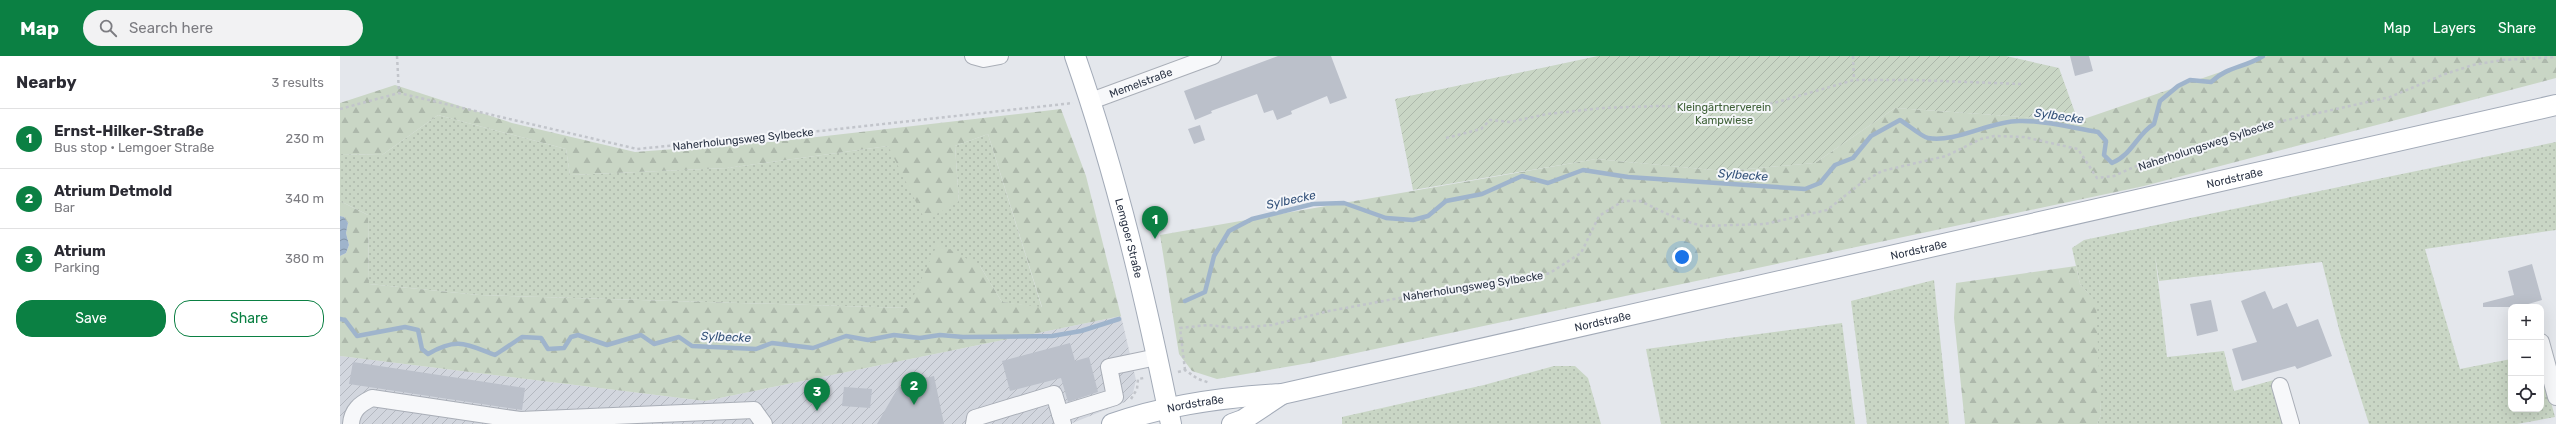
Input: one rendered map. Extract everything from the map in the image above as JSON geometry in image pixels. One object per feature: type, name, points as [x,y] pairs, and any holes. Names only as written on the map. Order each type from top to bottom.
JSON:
[{"type":"main road","name":"Lemgoer Straße","points":[[1075,56],[1091,101],[1113,176],[1157,357],[1169,417]]},
{"type":"main road","name":"Nordstraße","points":[[1112,424],[1169,417],[1236,396],[1282,394],[2556,105]]},
{"type":"main road","name":"Nordstraße","points":[[1232,424],[1243,420],[1282,394]]},
{"type":"street","points":[[973,56],[984,60],[1000,56]]},
{"type":"street","name":"Memelstraße","points":[[1091,101],[1213,56]]},
{"type":"street","points":[[2544,353],[2556,398]]},
{"type":"street","points":[[974,424],[975,418],[1054,394],[1061,419],[1115,397],[1109,367],[1157,357]]},
{"type":"street","points":[[2280,386],[2291,424]]},
{"type":"street","points":[[351,424],[351,417],[358,405],[372,398],[476,419],[565,421],[754,410],[764,424]]},
{"type":"path","points":[[397,56],[399,93]]},
{"type":"path","points":[[1853,56],[1854,80]]},
{"type":"path","name":"Naherholungsweg Sylbecke","points":[[1210,383],[1198,379],[1185,370],[1180,328],[1208,325],[1235,328],[1272,326],[1329,311],[1398,298],[1526,279],[1550,273],[1581,252],[1599,216],[1623,201],[1640,201],[1676,218],[1702,226],[1765,224],[1827,210],[1860,184],[1882,171],[1946,156],[1981,139],[1994,136],[2024,136],[2056,142],[2078,149],[2097,178],[2114,176],[2152,159],[2215,144],[2278,122],[2390,97],[2445,74],[2473,65],[2502,60],[2556,57]]},
{"type":"path","points":[[1446,138],[1481,130],[1490,120],[1510,122],[1547,114],[1603,108],[1659,106],[1732,109],[1774,103],[1854,80],[1914,80],[2021,84]]},
{"type":"path","name":"Naherholungsweg Sylbecke","points":[[340,109],[399,93],[636,149],[820,132],[1091,101]]},
{"type":"path","points":[[1129,401],[1137,389],[1138,379]]},
{"type":"shaded area","points":[[1121,316],[1136,380],[1133,393],[1125,402],[1070,424],[340,424],[340,356],[705,401]]},
{"type":"green space","name":"Kleingärtnerverein Kampwiese","points":[[1598,56],[2006,56],[2059,68],[2078,121],[1895,108],[1815,163],[1724,171],[1596,159],[1413,190],[1395,99]]},
{"type":"green space","points":[[2267,56],[2556,56],[2556,78],[2144,186],[1309,363],[1217,379],[1192,371],[1179,354],[1160,235],[1596,159],[1724,171],[1815,163],[1895,108],[2078,121]]},
{"type":"green space","points":[[395,85],[512,123],[635,152],[782,141],[1061,109],[1086,176],[1121,316],[705,401],[340,356],[340,256],[346,253],[349,245],[346,233],[348,223],[344,217],[340,216],[340,201],[368,215],[369,284],[479,295],[908,308],[938,243],[980,266],[1002,302],[1042,307],[988,134],[955,146],[959,202],[925,220],[888,146],[727,168],[570,175],[566,149],[438,115],[382,155],[340,154],[340,103]]},
{"type":"green space","points":[[438,115],[566,149],[570,175],[727,168],[888,146],[959,202],[955,146],[988,134],[1042,308],[1002,302],[980,266],[908,308],[479,295],[369,284],[368,215],[340,201],[340,154],[382,155]]},
{"type":"green space","points":[[2556,142],[2556,230],[2425,249],[2460,369],[2508,360],[2508,412],[2544,412],[2544,376],[2555,417],[2517,424],[2369,424],[2340,333],[2322,262],[2159,281],[2155,255],[2167,357],[2224,351],[2234,391],[2274,380],[2288,424],[2097,424],[2101,415],[2093,299],[2080,284],[2072,248],[2084,240]]},
{"type":"green space","points":[[2076,266],[2080,284],[2096,302],[2101,415],[2097,424],[1965,424],[1954,318],[1956,283]]},
{"type":"green space","points":[[1934,280],[1949,424],[1867,424],[1851,301]]},
{"type":"green space","points":[[1842,323],[1855,424],[1661,424],[1646,349]]},
{"type":"green space","points":[[1554,366],[1575,366],[1588,378],[1601,424],[1342,424],[1342,417],[1484,385]]},
{"type":"water","points":[[340,216],[344,217],[348,223],[346,233],[349,245],[346,253],[340,256]]},
{"type":"building","points":[[1278,56],[1331,56],[1347,98],[1330,104],[1327,96],[1291,111],[1292,114],[1277,120],[1273,110],[1264,113],[1257,94],[1211,111],[1212,113],[1195,120],[1184,91]]},
{"type":"building","points":[[2070,56],[2089,56],[2093,71],[2075,76]]},
{"type":"building","points":[[1200,125],[1205,140],[1194,144],[1188,129]]},
{"type":"building","points":[[2532,264],[2542,300],[2528,304],[2508,304],[2508,307],[2483,307],[2483,303],[2514,295],[2508,271]]},
{"type":"building","points":[[2265,291],[2273,309],[2287,303],[2297,327],[2318,319],[2332,356],[2297,369],[2295,366],[2242,381],[2232,349],[2257,342],[2241,301]]},
{"type":"building","points":[[2211,300],[2218,331],[2197,336],[2190,304]]},
{"type":"building","points":[[1070,343],[1075,361],[1089,357],[1098,392],[1068,402],[1061,378],[1010,391],[1002,361]]},
{"type":"building","points":[[353,362],[525,388],[522,410],[349,384]]},
{"type":"building","points":[[934,376],[944,424],[877,424],[899,386],[903,388],[906,382]]},
{"type":"building","points":[[844,387],[872,389],[870,408],[842,406]]},
{"type":"waterway","name":"Sylbecke","points":[[1185,301],[1205,292],[1214,256],[1229,231],[1252,219],[1313,204],[1344,203],[1386,218],[1413,220],[1428,216],[1446,201],[1482,194],[1522,176],[1548,183],[1583,170],[1628,177],[1805,189],[1820,183],[1835,165],[1853,158],[1871,136],[1900,120],[1925,137],[1939,139],[1961,135],[1996,124],[2019,121],[2048,123],[2098,132],[2106,141],[2104,155],[2112,163],[2125,155],[2143,133],[2154,124],[2160,101],[2178,86],[2190,80],[2211,82],[2224,73],[2263,56]]},
{"type":"waterway","name":"Sylbecke","points":[[340,319],[345,320],[357,336],[405,327],[418,330],[422,349],[428,354],[447,345],[462,344],[469,345],[495,355],[522,337],[541,338],[548,349],[564,348],[571,337],[578,335],[607,345],[641,335],[654,344],[679,337],[692,346],[756,349],[772,343],[813,348],[846,336],[868,340],[894,335],[920,338],[940,335],[963,337],[1052,336],[1081,331],[1119,319]]},
{"type":"place","name":"Ernst-Hilker-Straße","points":[[1155,239]]},
{"type":"place","name":"Atrium Detmold","points":[[914,405]]},
{"type":"place","name":"Atrium","points":[[817,411]]}]
